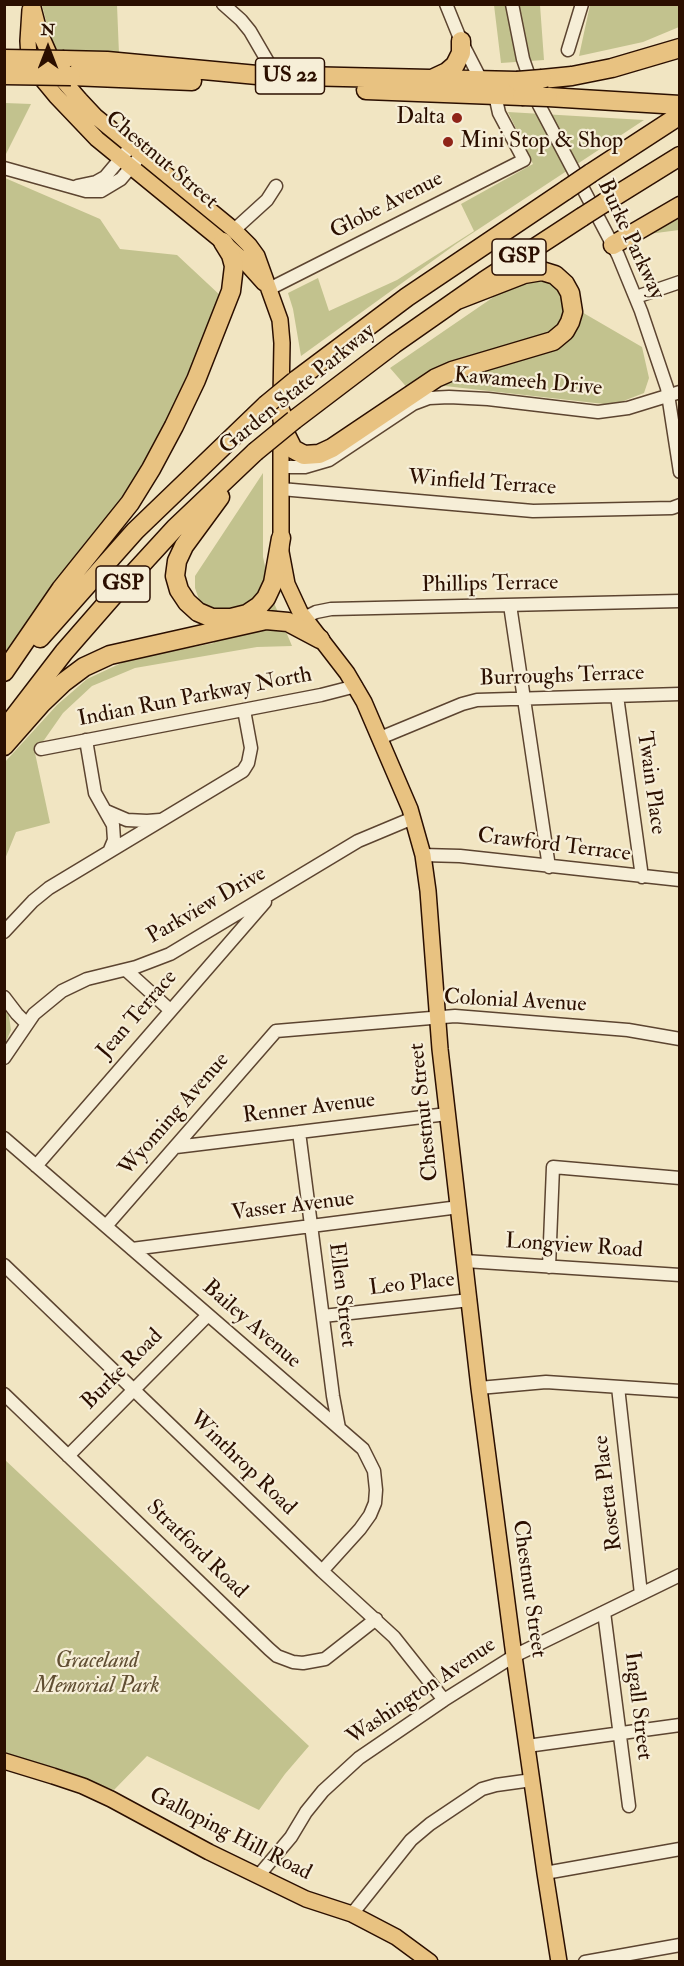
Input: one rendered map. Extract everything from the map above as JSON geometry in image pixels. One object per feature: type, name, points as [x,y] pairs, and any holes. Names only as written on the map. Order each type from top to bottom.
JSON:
[{"type":"highway","points":[[430,79],[447,72],[455,65],[461,53],[461,41]]},
{"type":"highway","name":"US 22","points":[[4,59],[142,78],[279,87],[495,95],[542,79],[612,68],[680,48]]},
{"type":"highway","name":"US 22","points":[[4,75],[107,61],[271,76],[481,80],[548,97],[679,112]]},
{"type":"highway","name":"Garden State Parkway","points":[[4,730],[64,652],[113,595],[175,528],[255,452],[280,412],[295,381],[407,297],[679,112]]},
{"type":"highway","name":"Garden State Parkway","points":[[4,681],[116,551],[172,494],[280,412],[368,362],[582,216],[680,156]]},
{"type":"highway","points":[[610,200],[680,170]]},
{"type":"highway","points":[[613,245],[680,206]]},
{"type":"highway","points":[[4,672],[65,584],[130,503],[174,426],[209,348],[231,291],[234,266],[229,236]]},
{"type":"highway","points":[[280,412],[285,433],[293,449],[304,455],[319,454],[436,378],[553,340],[568,326],[573,312],[570,293],[565,284],[555,275],[542,272],[524,274],[457,300]]},
{"type":"highway","points":[[255,452],[180,551],[176,566],[179,590],[194,609],[212,618],[236,618],[275,612],[304,618]]},
{"type":"highway","points":[[236,618],[256,609],[269,593],[275,575],[280,538]]},
{"type":"highway","points":[[4,746],[64,682],[84,667],[110,655],[266,620],[288,622],[320,639]]},
{"type":"main road","points":[[31,4],[28,41],[31,63]]},
{"type":"main road","name":"Chestnut Street","points":[[31,4],[39,31],[54,65],[74,94],[229,236],[246,263],[269,289],[278,312],[281,335],[280,538],[288,584],[293,599],[304,618],[356,686],[413,818],[423,855],[429,899],[447,1114],[480,1388],[514,1656],[559,1962]]},
{"type":"main road","name":"Chestnut Street","points":[[31,63],[56,96],[81,123],[126,163],[229,236]]},
{"type":"main road","name":"Galloping Hill Road","points":[[4,1761],[83,1786],[209,1852],[306,1899],[352,1914],[396,1937],[430,1962]]},
{"type":"street","points":[[223,4],[250,31],[268,62],[271,76]]},
{"type":"street","points":[[446,4],[461,41],[481,80]]},
{"type":"street","name":"Burke Parkway","points":[[512,4],[523,59],[539,105],[613,245],[636,297],[663,375],[674,394],[680,472]]},
{"type":"street","points":[[568,50],[582,4]]},
{"type":"street","points":[[4,52],[49,72],[74,94]]},
{"type":"street","name":"Globe Avenue","points":[[269,289],[524,160],[498,110],[495,95]]},
{"type":"street","points":[[4,168],[86,191],[101,191],[121,179],[126,163],[137,150]]},
{"type":"street","points":[[229,236],[267,200],[276,186]]},
{"type":"street","points":[[636,297],[680,282]]},
{"type":"street","name":"Kawameeh Drive","points":[[281,467],[310,466],[329,460],[409,407],[429,398],[488,399],[582,412],[598,412],[622,410],[674,394]]},
{"type":"street","name":"Winfield Terrace","points":[[281,489],[533,511],[672,508],[680,505]]},
{"type":"street","name":"Phillips Terrace","points":[[304,618],[325,610],[680,601]]},
{"type":"street","points":[[510,605],[549,867]]},
{"type":"street","name":"Indian Run Parkway North","points":[[41,749],[321,696],[356,686]]},
{"type":"street","name":"Burroughs Terrace","points":[[380,738],[471,701],[680,694]]},
{"type":"street","name":"Twain Place","points":[[617,696],[642,877]]},
{"type":"street","points":[[4,932],[33,901],[49,888],[246,768],[251,748],[244,710]]},
{"type":"street","points":[[87,740],[95,793],[113,825],[114,835],[108,852]]},
{"type":"street","points":[[106,811],[121,818],[140,821],[153,821],[168,817]]},
{"type":"street","name":"Parkview Drive","points":[[4,1058],[26,1023],[44,1004],[68,988],[87,979],[126,970],[178,950],[363,838],[413,818]]},
{"type":"street","name":"Crawford Terrace","points":[[423,855],[450,855],[680,880]]},
{"type":"street","name":"Jean Terrace","points":[[36,1166],[273,893]]},
{"type":"street","points":[[126,970],[170,1010]]},
{"type":"street","points":[[4,997],[26,1023]]},
{"type":"street","name":"Colonial Avenue","points":[[276,1031],[455,1016],[616,1029],[680,1039]]},
{"type":"street","name":"Wyoming Avenue","points":[[106,1226],[276,1031]]},
{"type":"street","name":"Renner Avenue","points":[[176,1147],[447,1114]]},
{"type":"street","name":"Ellen Street","points":[[299,1132],[339,1428]]},
{"type":"street","name":"Bailey Avenue","points":[[4,1137],[358,1444],[369,1460],[376,1478],[376,1497],[367,1520],[322,1571]]},
{"type":"street","points":[[549,1267],[553,1167],[680,1178]]},
{"type":"street","name":"Vasser Avenue","points":[[132,1249],[459,1207]]},
{"type":"street","name":"Longview Road","points":[[465,1261],[680,1275]]},
{"type":"street","name":"Winthrop Road","points":[[4,1265],[322,1571],[376,1619],[394,1637],[444,1700]]},
{"type":"street","name":"Leo Place","points":[[323,1316],[470,1300]]},
{"type":"street","name":"Burke Road","points":[[68,1455],[208,1315]]},
{"type":"street","points":[[480,1388],[546,1382],[680,1391]]},
{"type":"street","name":"Rosetta Place","points":[[618,1387],[641,1594]]},
{"type":"street","name":"Stratford Road","points":[[4,1394],[268,1650],[277,1656],[292,1662],[303,1663],[325,1659],[376,1619]]},
{"type":"street","name":"Washington Avenue","points":[[259,1875],[291,1837],[306,1812],[323,1791],[359,1758],[514,1656],[680,1575]]},
{"type":"street","name":"Ingall Street","points":[[604,1612],[629,1806]]},
{"type":"street","points":[[527,1746],[680,1725]]},
{"type":"street","points":[[352,1914],[411,1840],[430,1824],[482,1790],[496,1785],[532,1780]]},
{"type":"street","points":[[545,1873],[680,1849]]},
{"type":"street","points":[[585,1962],[680,1945]]},
{"type":"green space","points":[[42,5],[117,5],[119,54],[54,53]]},
{"type":"green space","points":[[494,5],[540,5],[544,60],[501,63]]},
{"type":"green space","points":[[590,5],[679,5],[679,27],[643,42],[579,56]]},
{"type":"green space","points":[[4,103],[31,104],[5,156]]},
{"type":"green space","points":[[508,112],[644,120],[456,244],[301,356],[288,293],[318,278],[329,311],[397,280],[474,231],[461,204],[533,164]]},
{"type":"green space","points":[[5,178],[100,219],[120,249],[177,255],[222,297],[143,473],[5,653]]},
{"type":"green space","points":[[679,217],[679,230],[641,235]]},
{"type":"green space","points":[[530,279],[547,281],[580,311],[642,347],[649,378],[644,393],[613,405],[445,386],[410,391],[390,368],[514,283]]},
{"type":"green space","points":[[263,473],[263,557],[272,598],[292,646],[257,647],[135,668],[92,686],[63,713],[35,753],[50,823],[16,832],[5,859],[4,763],[57,705],[87,679],[130,659],[214,643],[195,588],[195,576]]},
{"type":"green space","points":[[5,1011],[9,1016],[11,1030],[5,1044]]},
{"type":"green space","name":"Graceland Memorial Park","points":[[4,1459],[309,1746],[259,1810],[147,1756],[114,1790],[57,1768],[5,1754]]},
{"type":"place","name":"Dalta","points":[[457,118]]},
{"type":"place","name":"Mini Stop & Shop","points":[[448,142]]}]
